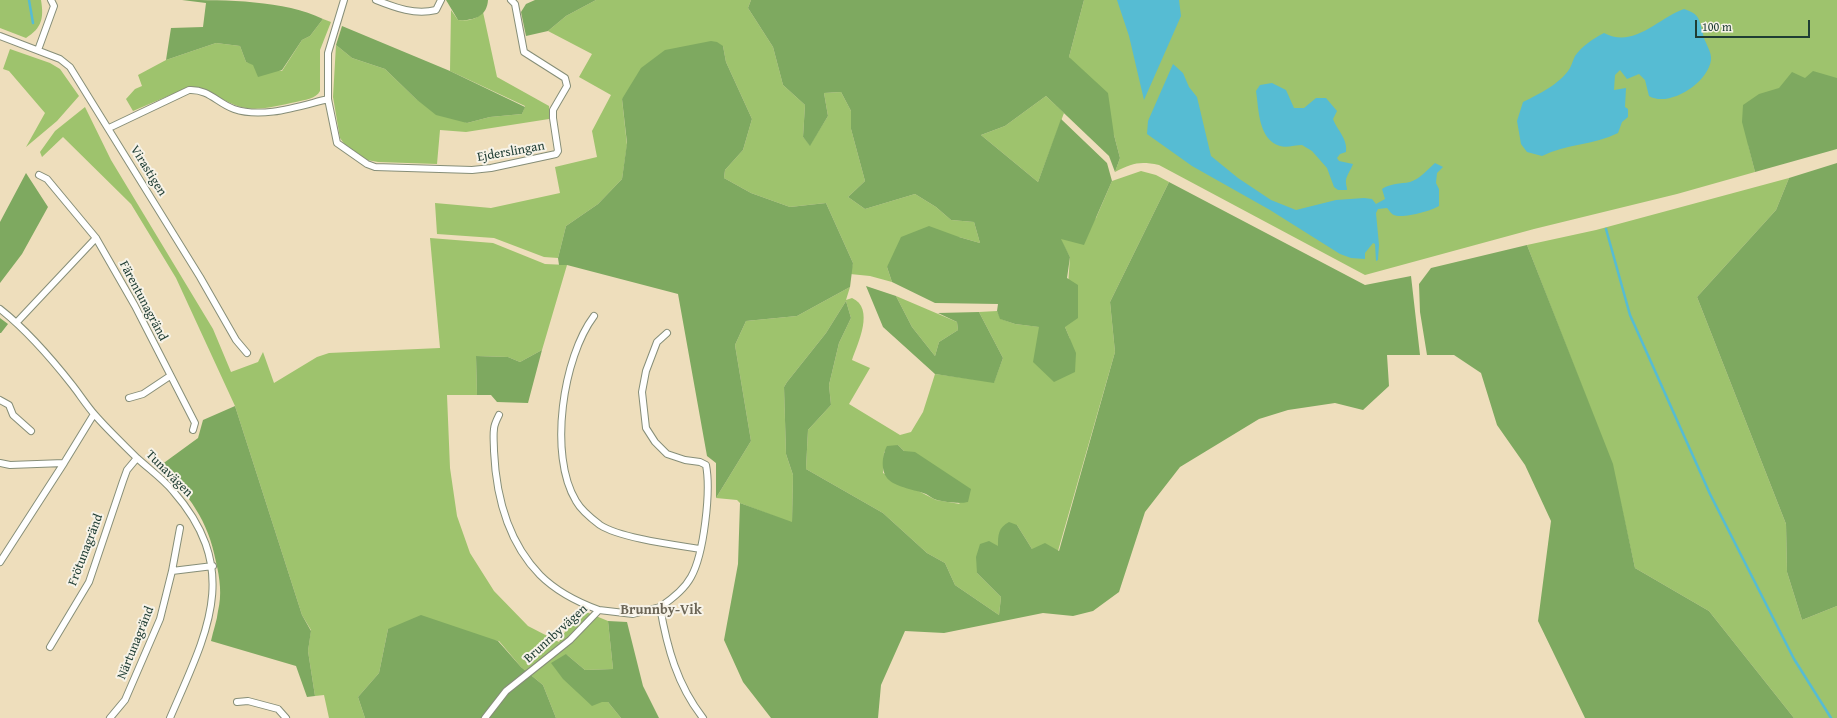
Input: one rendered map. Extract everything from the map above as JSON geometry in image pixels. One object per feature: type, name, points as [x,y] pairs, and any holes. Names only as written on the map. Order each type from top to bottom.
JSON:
[{"type":"street","points":[[109,128],[190,90],[198,90],[233,108],[248,112],[276,110],[328,99],[328,53],[344,0]]},
{"type":"street","points":[[376,0],[399,10],[427,12],[436,10],[441,0]]},
{"type":"street","name":"Ejderslingan","points":[[328,99],[337,143],[367,164],[375,167],[472,170],[491,168],[556,154],[558,151],[553,110],[567,86],[565,78],[524,52],[515,4],[511,0]]},
{"type":"street","points":[[38,50],[53,3]]},
{"type":"street","name":"Virastigen","points":[[0,36],[60,59],[70,67],[109,128],[231,331],[247,353]]},
{"type":"street","name":"Färentunagränd","points":[[39,175],[47,180],[96,238],[135,306],[195,423],[193,430]]},
{"type":"street","points":[[16,322],[96,238]]},
{"type":"street","name":"Tunavägen","points":[[0,309],[16,322],[54,362],[94,414],[138,458],[173,490],[188,509],[206,540],[212,566],[213,594],[210,612],[201,645],[170,718]]},
{"type":"street","points":[[594,316],[584,329],[565,387],[561,437],[566,476],[576,502],[602,526],[630,536],[700,550]]},
{"type":"street","name":"Brunnbyvägen","points":[[484,718],[506,691],[570,640],[599,610],[633,614],[660,607],[678,595],[691,577],[700,550],[707,506],[708,474],[706,465],[700,462],[685,460],[667,454],[655,442],[646,428],[642,392],[646,371],[657,342],[666,333]]},
{"type":"street","points":[[129,398],[143,394],[170,376]]},
{"type":"street","points":[[0,400],[9,405],[13,415],[31,431]]},
{"type":"street","points":[[0,562],[94,414]]},
{"type":"street","points":[[499,415],[494,429],[495,476],[500,501],[510,528],[521,551],[539,574],[559,592],[576,602],[599,610]]},
{"type":"street","name":"Frötunagränd","points":[[50,647],[89,582],[123,480],[127,470],[138,458]]},
{"type":"street","points":[[0,463],[10,465],[64,463]]},
{"type":"street","name":"Närtunagränd","points":[[110,718],[125,700],[160,620],[172,571],[180,528]]},
{"type":"street","points":[[172,571],[212,566]]},
{"type":"street","points":[[660,607],[674,669],[693,705],[703,718]]},
{"type":"street","points":[[237,702],[248,701],[278,709],[286,718]]},
{"type":"green space","points":[[0,0],[41,0],[42,17],[39,26],[26,38],[0,28]]},
{"type":"green space","points":[[182,0],[254,2],[291,8],[323,19],[310,36],[302,40],[282,70],[258,77],[253,65],[246,62],[240,46],[216,43],[166,60],[171,28],[203,27],[206,3]]},
{"type":"green space","points":[[446,0],[488,0],[485,10],[478,17],[469,20],[458,20]]},
{"type":"green space","points":[[535,0],[596,0],[566,16],[548,31],[526,36],[521,12],[526,4]]},
{"type":"green space","points":[[596,0],[751,0],[748,8],[773,47],[783,85],[805,105],[803,137],[810,145],[828,116],[824,93],[841,92],[851,111],[851,129],[865,181],[848,197],[865,209],[915,194],[936,207],[951,220],[974,222],[980,243],[959,237],[887,267],[892,282],[870,276],[850,274],[853,263],[826,203],[790,207],[751,193],[724,178],[725,170],[743,150],[752,119],[726,62],[723,46],[622,99],[627,145],[622,179],[598,204],[566,226],[558,258],[544,257],[494,238],[437,234],[435,203],[491,208],[560,193],[555,167],[597,157],[592,131],[611,95],[579,77],[592,54],[548,31],[566,16]]},
{"type":"green space","points":[[751,0],[1084,0],[1069,57],[1108,93],[1114,135],[1120,158],[1115,172],[1109,156],[1046,96],[1005,126],[981,135],[1038,182],[1061,119],[1107,163],[1112,181],[1084,245],[1061,239],[1070,257],[1067,278],[1078,285],[1078,318],[1065,327],[1076,353],[1075,372],[1054,382],[1033,362],[1039,327],[1015,324],[1000,319],[997,311],[998,304],[935,303],[892,282],[887,267],[901,237],[929,226],[980,243],[974,222],[951,220],[936,207],[915,194],[865,209],[848,197],[865,181],[851,129],[851,111],[841,92],[824,93],[828,116],[810,146],[803,137],[805,105],[783,85],[773,47],[748,8]]},
{"type":"green space","points":[[1084,0],[1837,0],[1837,139],[1748,144],[1755,172],[1677,194],[1534,229],[1365,275],[1159,165],[1141,163],[1115,172],[1120,158],[1114,135],[1069,57]]},
{"type":"green space","points":[[451,10],[458,20],[469,20],[477,17],[483,12],[497,77],[549,106],[549,119],[466,132],[440,130],[437,164],[378,162],[367,160],[345,145],[340,138],[333,97],[336,45],[352,58],[385,69],[416,99],[467,123],[490,117],[522,114],[525,106],[450,71]]},
{"type":"green space","points":[[323,19],[331,22],[320,50],[320,91],[316,96],[306,100],[257,109],[235,105],[207,91],[189,87],[133,111],[126,99],[135,89],[142,86],[138,75],[166,60],[216,43],[240,46],[246,62],[282,71],[302,40],[310,36]]},
{"type":"green space","points":[[342,26],[450,71],[525,107],[522,114],[490,117],[467,123],[436,115],[416,99],[385,69],[352,58],[336,45]]},
{"type":"green space","points":[[711,41],[717,42],[723,46],[726,62],[752,119],[743,150],[725,170],[724,178],[751,193],[790,207],[826,203],[853,263],[850,287],[797,316],[746,321],[735,345],[751,441],[716,498],[716,463],[707,456],[678,294],[567,265],[559,265],[558,258],[566,226],[598,204],[622,179],[627,143],[622,99],[641,68],[665,50]]},
{"type":"green space","points":[[10,49],[50,63],[60,69],[79,96],[57,121],[26,147],[45,113],[9,71],[3,69]]},
{"type":"green space","points":[[1813,71],[1837,78],[1837,149],[1755,172],[1742,122],[1743,105],[1759,94],[1779,88],[1792,72],[1805,78]]},
{"type":"green space","points":[[1046,96],[1064,113],[1038,182],[981,135],[1005,126]]},
{"type":"green space","points":[[85,107],[111,160],[213,329],[231,372],[258,362],[263,352],[274,383],[317,357],[329,353],[440,348],[430,238],[493,243],[545,264],[567,265],[542,350],[520,362],[508,357],[476,356],[477,395],[447,395],[450,468],[457,516],[470,553],[494,591],[528,626],[559,642],[579,609],[608,621],[613,669],[585,670],[566,654],[602,702],[608,702],[621,718],[556,718],[543,685],[521,667],[499,641],[388,629],[379,673],[358,697],[365,718],[329,718],[324,695],[315,696],[308,651],[311,630],[302,615],[235,406],[176,278],[131,204],[63,137],[42,157],[40,152],[55,131]]},
{"type":"green space","points":[[1837,163],[1837,606],[1802,620],[1787,572],[1786,524],[1697,297],[1776,210],[1789,178]]},
{"type":"green space","points":[[1141,171],[1156,175],[1169,182],[1110,302],[1115,352],[1058,551],[1032,549],[1017,525],[977,573],[1001,597],[999,615],[955,585],[945,563],[927,553],[883,513],[806,469],[808,430],[831,405],[829,385],[839,343],[851,318],[846,301],[826,333],[784,387],[786,454],[793,475],[792,523],[740,503],[737,500],[716,498],[751,441],[735,345],[746,321],[797,316],[850,287],[846,300],[852,298],[859,303],[863,310],[864,318],[861,336],[852,360],[870,368],[849,404],[900,435],[911,432],[923,412],[935,374],[994,382],[1003,358],[979,312],[997,311],[1001,319],[1015,324],[1040,327],[1070,339],[1065,327],[1070,257],[1060,239],[1096,218],[1112,181]],"holes":[[[898,445],[960,504],[936,500],[883,473],[884,452]]]},
{"type":"green space","points":[[26,173],[48,207],[22,254],[0,283],[0,222]]},
{"type":"green space","points":[[1789,178],[1776,210],[1697,297],[1786,524],[1787,572],[1802,620],[1837,606],[1837,718],[1794,718],[1709,611],[1635,568],[1612,464],[1527,245],[1596,230]]},
{"type":"green space","points":[[1169,182],[1365,285],[1411,276],[1420,355],[1387,355],[1389,386],[1363,410],[1335,403],[1288,410],[1259,419],[1180,467],[1145,512],[1119,592],[1093,611],[1073,616],[1043,613],[944,633],[905,631],[881,685],[878,718],[771,718],[743,682],[724,640],[738,564],[740,503],[792,522],[793,475],[786,454],[784,387],[826,333],[846,301],[851,318],[839,343],[829,385],[831,405],[808,430],[806,469],[883,513],[927,553],[945,563],[955,585],[999,615],[1001,597],[977,573],[976,557],[980,544],[989,541],[998,546],[999,532],[1005,524],[1009,522],[1017,525],[1032,549],[1045,543],[1059,551],[1115,352],[1110,302]]},
{"type":"green space","points":[[1527,245],[1613,464],[1635,568],[1709,611],[1794,718],[1585,718],[1538,621],[1551,521],[1525,465],[1497,425],[1481,373],[1454,355],[1427,355],[1420,312],[1419,284],[1431,268]]},
{"type":"green space","points":[[866,286],[896,296],[912,327],[935,356],[939,342],[958,330],[957,322],[938,313],[979,312],[1003,358],[994,383],[935,374],[883,327]]},
{"type":"green space","points":[[896,296],[957,322],[958,330],[939,342],[935,356],[912,327]]},
{"type":"green space","points":[[0,318],[8,324],[1,333],[0,333]]},
{"type":"green space","points":[[542,350],[528,403],[497,402],[491,395],[477,395],[476,356],[508,357],[520,362]]},
{"type":"green space","points":[[235,406],[302,615],[311,631],[308,651],[315,696],[307,697],[296,666],[211,641],[219,605],[220,593],[219,575],[212,547],[208,533],[196,509],[189,498],[161,465],[198,438],[203,420]]},
{"type":"green space","points":[[898,445],[904,451],[915,452],[971,489],[968,502],[961,503],[937,500],[926,494],[896,485],[889,480],[884,473],[883,468],[884,454],[887,446]]},
{"type":"green space","points":[[421,615],[498,641],[521,667],[543,685],[556,718],[365,718],[358,697],[379,673],[388,629]]},
{"type":"green space","points":[[608,621],[627,622],[643,686],[659,718],[621,718],[608,702],[602,702],[592,706],[563,679],[551,663],[566,654],[585,670],[613,669]]},
{"type":"water","points":[[1117,0],[1179,0],[1181,16],[1144,100],[1129,36]]},
{"type":"water","points":[[1684,9],[1693,13],[1698,18],[1711,57],[1708,69],[1695,85],[1677,96],[1667,99],[1657,99],[1649,96],[1645,80],[1639,74],[1627,79],[1620,70],[1615,75],[1614,90],[1626,88],[1625,107],[1628,109],[1628,117],[1622,122],[1618,133],[1599,140],[1551,152],[1542,156],[1527,152],[1521,144],[1517,121],[1523,102],[1536,96],[1561,79],[1570,68],[1575,56],[1584,46],[1604,33],[1615,37],[1636,35],[1674,13]]},
{"type":"water","points":[[1173,64],[1183,73],[1189,87],[1197,97],[1211,156],[1238,178],[1271,200],[1296,210],[1336,200],[1364,198],[1372,199],[1376,204],[1385,199],[1382,189],[1392,185],[1414,181],[1435,163],[1443,167],[1437,173],[1436,183],[1439,189],[1439,206],[1423,212],[1403,216],[1398,216],[1391,213],[1387,208],[1378,209],[1376,213],[1379,245],[1378,260],[1376,261],[1375,244],[1373,243],[1365,253],[1365,259],[1351,258],[1340,254],[1270,210],[1192,166],[1147,134],[1148,121]]},
{"type":"water","points":[[1272,83],[1286,90],[1294,108],[1304,108],[1316,98],[1326,98],[1337,111],[1333,119],[1344,139],[1346,152],[1340,154],[1337,158],[1339,161],[1353,164],[1346,178],[1347,190],[1338,190],[1334,187],[1327,168],[1312,151],[1302,145],[1282,147],[1267,137],[1259,115],[1256,91],[1260,85]]},
{"type":"waterway","points":[[29,0],[33,23]]},
{"type":"waterway","points":[[1606,229],[1630,315],[1710,494],[1794,659],[1831,718]]},
{"type":"district","name":"Brunnby-Vik","points":[[661,610]]}]
